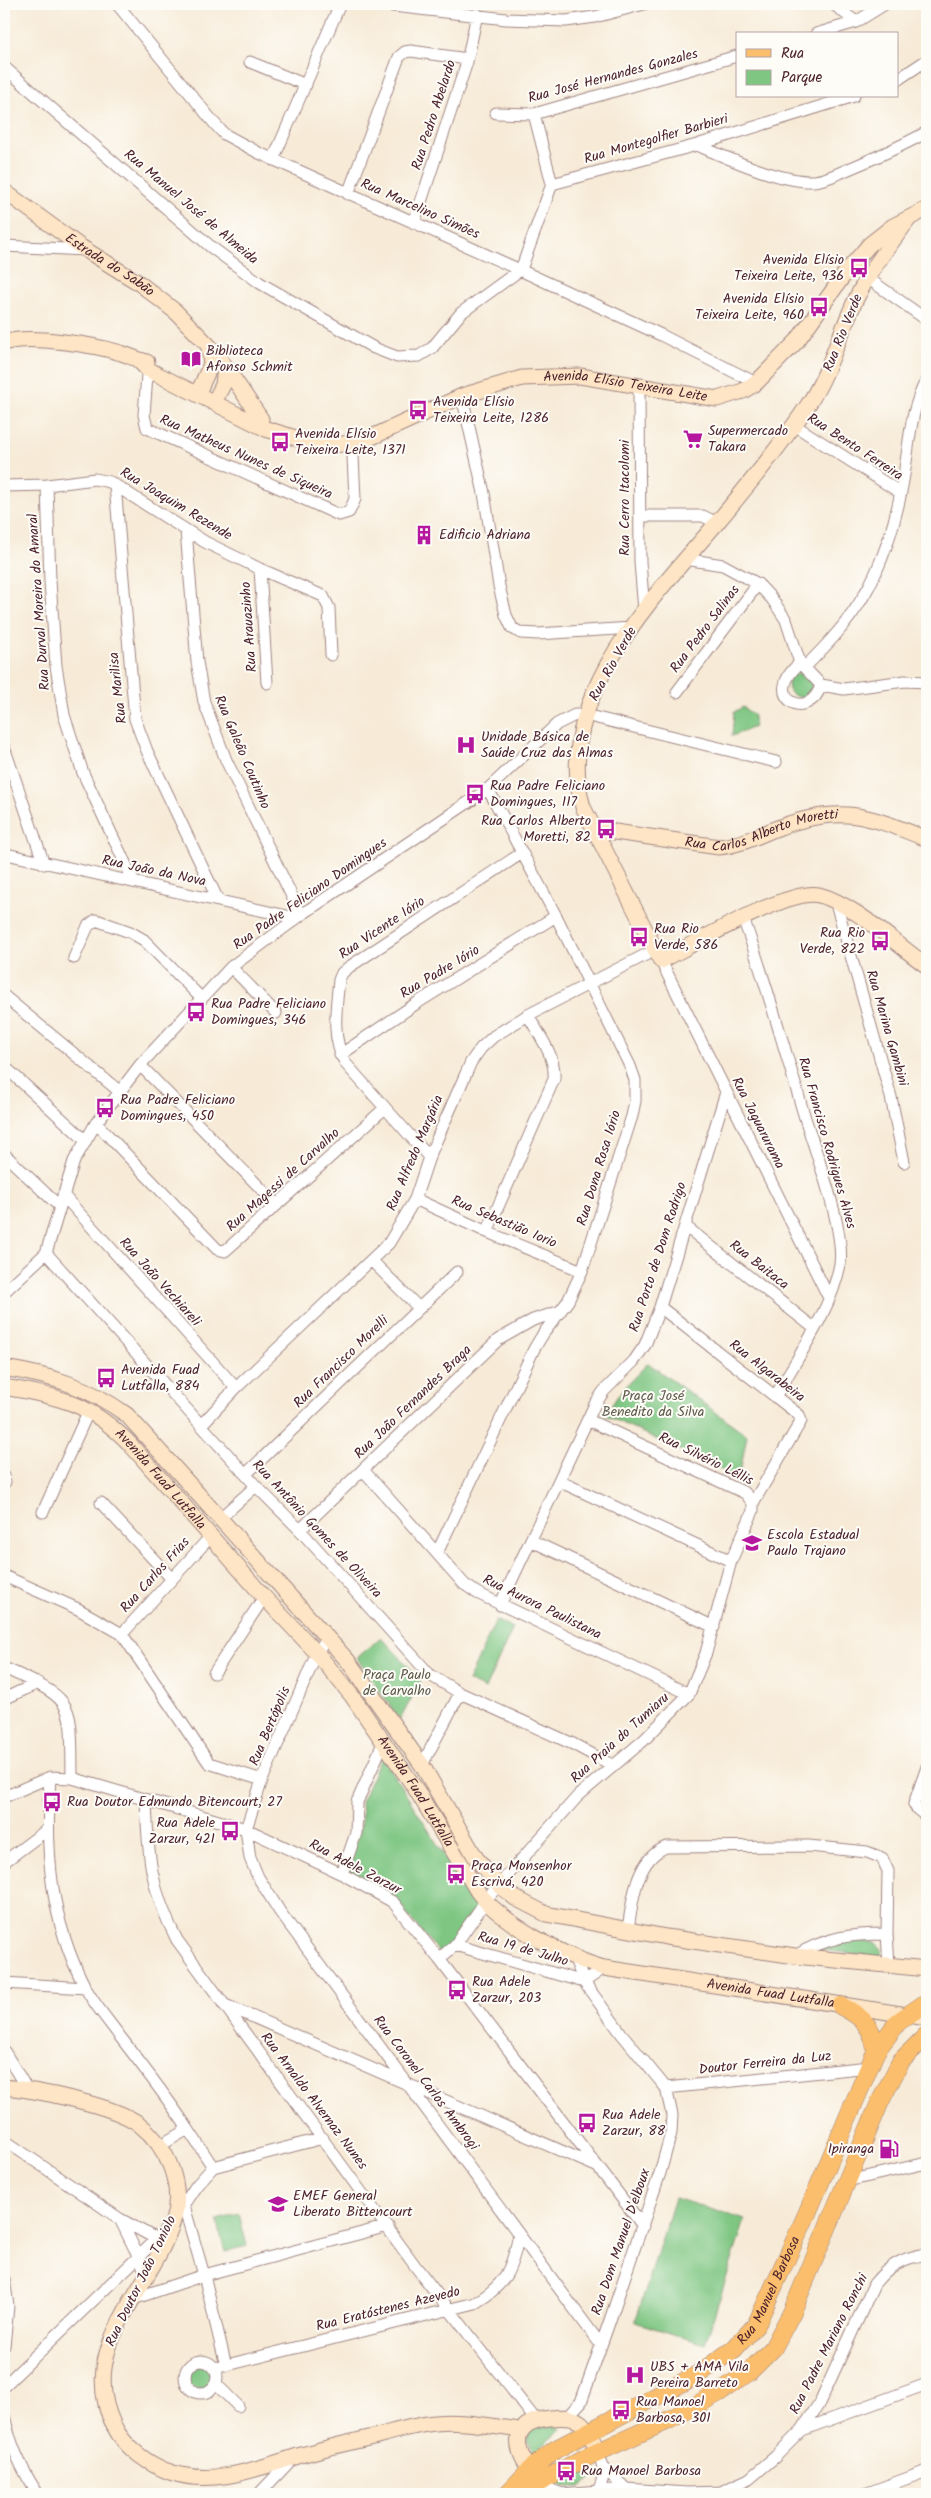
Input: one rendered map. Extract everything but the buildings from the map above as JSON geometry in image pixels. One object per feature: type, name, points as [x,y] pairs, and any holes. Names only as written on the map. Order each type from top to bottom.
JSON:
[{"type":"main road","name":"Estrada do Sabão","points":[[4,191],[85,250],[147,289],[176,312],[225,366],[261,419]]},
{"type":"main road","name":"Avenida Elísio Teixeira Leite","points":[[4,343],[33,339],[120,353],[200,390],[278,434],[323,444],[353,440],[376,434],[462,396],[522,378],[552,375],[580,376],[717,399],[743,391],[756,383],[797,341],[846,272],[869,245],[886,231],[927,209]]},
{"type":"main road","name":"Rua Rio Verde","points":[[658,955],[584,808],[578,784],[579,746],[585,715],[603,676],[632,628],[662,585],[717,522],[794,425],[822,383],[866,277],[908,220]]},
{"type":"main road","points":[[200,390],[211,364],[209,347]]},
{"type":"main road","points":[[216,399],[223,385],[225,366]]},
{"type":"main road","name":"Avenida Elísio Teixeira Leite","points":[[216,399],[284,428],[353,440]]},
{"type":"main road","name":"Rua Carlos Alberto Moretti","points":[[594,829],[719,847],[735,846],[797,821],[845,813],[859,815],[927,839]]},
{"type":"main road","points":[[658,955],[743,918],[806,895],[818,895],[862,917],[927,966]]},
{"type":"main road","name":"Avenida Fuad Lutfalla","points":[[4,1368],[36,1373],[69,1382],[108,1401],[134,1422],[366,1684],[422,1765],[476,1858],[499,1885],[515,1898],[546,1914],[628,1930],[795,1956],[927,1969]]},
{"type":"main road","name":"Avenida Fuad Lutfalla","points":[[4,1387],[63,1398],[89,1410],[113,1427],[130,1443],[264,1597],[317,1654],[384,1741],[485,1901],[537,1938],[576,1959],[604,1968],[927,2018]]},
{"type":"main road","name":"Rua Manuel Barbosa","points":[[524,2494],[556,2449],[697,2376],[734,2350],[756,2325],[806,2216],[872,2059],[883,2040],[906,2016],[927,2002]]},
{"type":"main road","points":[[841,2006],[858,2016],[869,2026],[872,2059]]},
{"type":"main road","name":"Rua Manuel Barbosa","points":[[507,2494],[535,2476],[598,2452],[669,2420],[720,2392],[749,2372],[773,2348],[792,2312],[880,2102],[901,2061],[927,2035]]},
{"type":"main road","name":"Rua Doutor João Toniolo","points":[[4,2087],[28,2089],[117,2114],[138,2123],[161,2145],[172,2171],[176,2188],[172,2222],[160,2240],[147,2274],[108,2346],[102,2366],[102,2390],[106,2410],[118,2433],[132,2449],[150,2463],[172,2473],[196,2478],[217,2477],[257,2469],[294,2457],[435,2422],[461,2422],[521,2430]]},
{"type":"main road","points":[[535,2476],[519,2452],[518,2444],[521,2430],[535,2419],[567,2417],[580,2422],[589,2432],[598,2452]]},
{"type":"street","name":"Rua Marcelino Simões","points":[[117,4],[224,134],[273,160],[661,335],[756,383]]},
{"type":"street","points":[[273,160],[340,4]]},
{"type":"street","points":[[376,4],[432,7],[506,19],[566,21],[595,18],[644,4]]},
{"type":"street","points":[[833,4],[856,22]]},
{"type":"street","points":[[823,32],[856,22],[885,4]]},
{"type":"street","name":"Rua Pedro Abelardo","points":[[414,224],[467,59],[477,14]]},
{"type":"street","points":[[348,194],[399,57],[405,52],[411,51],[467,59]]},
{"type":"street","name":"Rua José Hernandes Gonzales","points":[[496,113],[534,114],[736,56]]},
{"type":"street","points":[[898,79],[927,60]]},
{"type":"street","points":[[250,62],[306,86]]},
{"type":"street","name":"Rua Manuel José de Almeida","points":[[4,67],[211,246],[244,272],[374,348],[390,355],[408,358],[425,353],[437,343],[461,313],[520,270]]},
{"type":"street","name":"Rua Montegolfier Barbieri","points":[[552,184],[697,145],[848,98]]},
{"type":"street","points":[[520,270],[552,184],[534,114]]},
{"type":"street","points":[[697,145],[773,174],[791,179],[816,181],[828,178],[900,147],[927,132]]},
{"type":"street","points":[[4,246],[85,250]]},
{"type":"street","points":[[866,277],[927,320]]},
{"type":"street","name":"Rua Matheus Nunes de Siqueira","points":[[145,364],[144,415],[147,428],[339,515],[348,513],[354,504],[353,440]]},
{"type":"street","points":[[822,685],[817,697],[809,703],[798,704],[789,702],[784,694],[783,684],[791,670],[802,665],[833,638],[864,597],[890,531],[901,493],[908,435],[914,408],[927,379]]},
{"type":"street","name":"Rua Cerro Itacolomi","points":[[639,386],[640,562],[644,611]]},
{"type":"street","points":[[462,396],[484,493],[499,586],[506,615],[512,628],[521,633],[538,634],[632,628]]},
{"type":"street","name":"Rua Bento Ferreira","points":[[794,425],[901,493]]},
{"type":"street","name":"Rua Joaquim Rezende","points":[[4,486],[47,485],[95,479],[106,480],[186,531],[260,569],[315,591],[325,598],[329,608],[331,655]]},
{"type":"street","name":"Rua Durval Moreira do Amaral","points":[[47,485],[50,581],[56,666],[64,715],[83,773],[134,882]]},
{"type":"street","name":"Rua Marilisa","points":[[115,485],[135,719],[147,751],[218,900]]},
{"type":"street","points":[[641,516],[703,516],[717,522]]},
{"type":"street","name":"Rua Galeão Coutinho","points":[[186,531],[197,662],[204,702],[226,760],[299,917]]},
{"type":"street","points":[[685,559],[723,565],[758,584],[772,599],[786,620],[802,665],[822,685],[844,689],[905,681],[927,682]]},
{"type":"street","name":"Rua Arauazinho","points":[[260,569],[267,683]]},
{"type":"street","name":"Rua Pedro Salinas","points":[[677,692],[758,584]]},
{"type":"street","name":"Rua Padre Feliciano Domingues","points":[[46,1253],[61,1200],[85,1140],[140,1065],[231,967],[299,917],[488,789],[558,724],[576,715],[585,715]]},
{"type":"street","points":[[585,715],[776,762]]},
{"type":"street","points":[[5,752],[44,864]]},
{"type":"street","name":"Rua Dona Rosa Iório","points":[[437,1553],[534,1349],[558,1312],[568,1301],[582,1271],[622,1151],[635,1101],[635,1080],[630,1066],[556,916],[488,789]]},
{"type":"street","name":"Rua Vicente Iório","points":[[340,1055],[337,1042],[337,1001],[339,980],[342,973],[522,853]]},
{"type":"street","name":"Rua João da Nova","points":[[4,854],[299,917]]},
{"type":"street","name":"Rua Marina Gambini","points":[[836,903],[891,1097],[904,1162]]},
{"type":"street","name":"Rua Padre Iório","points":[[340,1055],[416,1002],[556,916]]},
{"type":"street","name":"Rua Francisco Rodrigues Alves","points":[[743,918],[765,980],[838,1234],[840,1265],[829,1298],[775,1397]]},
{"type":"street","points":[[74,958],[88,926],[96,920],[130,932],[144,940],[201,998]]},
{"type":"street","name":"Rua Alfredo Margária","points":[[202,1424],[236,1388],[389,1243],[415,1199],[430,1157],[471,1062],[494,1036],[528,1015],[589,984],[658,955]]},
{"type":"street","name":"Rua Jaguarurama","points":[[658,955],[829,1298]]},
{"type":"street","points":[[231,967],[276,1013]]},
{"type":"street","points":[[4,996],[119,1092]]},
{"type":"street","points":[[487,1232],[554,1080],[555,1068],[552,1058],[528,1015]]},
{"type":"street","points":[[340,1055],[430,1157]]},
{"type":"street","points":[[140,1065],[278,1206]]},
{"type":"street","points":[[4,1066],[85,1140]]},
{"type":"street","name":"Rua Porto de Dom Rodrigo","points":[[500,1605],[588,1420],[604,1391],[634,1360],[645,1345],[660,1307],[726,1092]]},
{"type":"street","name":"Rua Magessi de Carvalho","points":[[96,1123],[221,1251],[229,1250],[385,1108]]},
{"type":"street","name":"Rua João Vechiareli","points":[[4,1154],[61,1200],[236,1388]]},
{"type":"street","name":"Rua Sebastião Iorio","points":[[415,1199],[487,1232],[582,1271]]},
{"type":"street","name":"Rua Baitaca","points":[[685,1226],[814,1328]]},
{"type":"street","points":[[4,1292],[46,1253]]},
{"type":"street","name":"Rua Antônio Gomes de Oliveira","points":[[46,1253],[256,1486],[300,1530],[430,1674],[460,1693],[573,1744],[612,1765]]},
{"type":"street","points":[[371,1260],[419,1308]]},
{"type":"street","name":"Rua Francisco Morelli","points":[[246,1474],[457,1272]]},
{"type":"street","name":"Rua Algarabeira","points":[[660,1307],[799,1415],[801,1421],[753,1503]]},
{"type":"street","name":"Rua João Fernandes Braga","points":[[300,1530],[364,1471],[498,1340],[534,1320],[558,1312]]},
{"type":"street","points":[[43,1512],[89,1410]]},
{"type":"street","name":"Rua Silvério Léllis","points":[[588,1420],[745,1493],[753,1503]]},
{"type":"street","name":"Rua Aurora Paulistana","points":[[364,1471],[464,1584],[500,1605],[689,1694]]},
{"type":"street","points":[[559,1481],[731,1561]]},
{"type":"street","points":[[219,1519],[256,1486]]},
{"type":"street","name":"Rua Praia do Tumiaru","points":[[439,1958],[454,1944],[485,1901],[578,1796],[612,1765],[644,1740],[689,1694],[706,1653],[731,1561],[751,1516],[753,1503]]},
{"type":"street","points":[[101,1504],[172,1579]]},
{"type":"street","name":"Rua Carlos Frias","points":[[122,1634],[211,1536]]},
{"type":"street","points":[[532,1540],[714,1627]]},
{"type":"street","points":[[4,1576],[78,1609],[122,1634],[209,1763],[262,1780]]},
{"type":"street","points":[[214,1673],[264,1597]]},
{"type":"street","name":"Rua Bertópolis","points":[[246,1829],[262,1780],[317,1654],[327,1638]]},
{"type":"street","points":[[4,1668],[38,1684],[59,1697],[69,1710],[72,1724],[72,1778]]},
{"type":"street","points":[[4,1700],[38,1684]]},
{"type":"street","points":[[422,1765],[460,1693]]},
{"type":"street","points":[[342,1874],[356,1833],[357,1802],[384,1741]]},
{"type":"street","points":[[927,1767],[914,1804],[927,1817]]},
{"type":"street","points":[[50,1777],[48,1830],[54,1904],[70,1954],[86,1988],[168,2098],[213,2167]]},
{"type":"street","name":"Rua Adele Zarzur","points":[[4,1797],[50,1777],[72,1778],[246,1829],[342,1874],[393,1902],[439,1958],[643,2226]]},
{"type":"street","name":"Rua Arnaldo Alvernaz Nunes","points":[[146,1800],[148,1856],[161,1909],[177,1940],[222,2004],[388,2226],[416,2267],[451,2309],[535,2419]]},
{"type":"street","name":"Rua Coronel Carlos Ambrogi","points":[[246,1829],[250,1858],[258,1877],[280,1912],[601,2345]]},
{"type":"street","points":[[4,1862],[48,1830]]},
{"type":"street","points":[[628,1930],[640,1875],[648,1860],[656,1851],[666,1847],[801,1846],[867,1852],[882,1858],[888,1871],[887,1934],[890,1965]]},
{"type":"street","points":[[795,1956],[813,1945],[830,1939],[867,1934],[887,1934]]},
{"type":"street","name":"Rua 19 de Julho","points":[[454,1944],[584,1982]]},
{"type":"street","points":[[576,1959],[584,1982],[666,2088]]},
{"type":"street","points":[[584,1982],[604,1968]]},
{"type":"street","points":[[4,1983],[86,1988]]},
{"type":"street","points":[[222,2004],[407,2082],[597,2166]]},
{"type":"street","points":[[4,2051],[28,2089]]},
{"type":"street","name":"Doutor Ferreira da Luz","points":[[666,2088],[872,2059]]},
{"type":"street","name":"Rua Dom Manuel D'elboux","points":[[567,2417],[581,2402],[643,2226],[671,2133],[672,2115],[666,2088]]},
{"type":"street","points":[[161,2145],[188,2129]]},
{"type":"street","points":[[172,2222],[213,2167],[323,2138]]},
{"type":"street","points":[[4,2140],[120,2219],[160,2240],[139,2255],[4,2386]]},
{"type":"street","points":[[847,2181],[927,2164]]},
{"type":"street","points":[[184,2206],[204,2275],[220,2367],[217,2373],[216,2384],[212,2389],[202,2394],[191,2390],[184,2381],[186,2370],[194,2362],[206,2361],[220,2367]]},
{"type":"street","points":[[120,2219],[147,2274]]},
{"type":"street","points":[[133,2299],[204,2275],[388,2226]]},
{"type":"street","name":"Rua Eratóstenes Azevedo","points":[[220,2367],[475,2303],[491,2294],[506,2278],[514,2258],[519,2235]]},
{"type":"street","name":"Rua Padre Mariano Ronchi","points":[[535,2476],[552,2491],[567,2494],[626,2489],[655,2493],[721,2492],[749,2479],[802,2430],[820,2402],[874,2284],[886,2268],[910,2257],[927,2254]]},
{"type":"street","points":[[4,2279],[8,2306],[4,2346]]},
{"type":"street","points":[[216,2384],[238,2406]]},
{"type":"street","points":[[802,2430],[927,2384]]},
{"type":"street","points":[[581,2402],[589,2432]]},
{"type":"street","points":[[4,2415],[12,2447],[23,2473],[38,2494]]},
{"type":"street","points":[[598,2452],[605,2469],[626,2489]]},
{"type":"street","points":[[259,2494],[294,2457]]},
{"type":"street","points":[[598,2491],[605,2469]]},
{"type":"street","points":[[864,2494],[927,2471]]},
{"type":"green space","points":[[800,673],[808,677],[812,685],[808,693],[800,697],[792,693],[788,685],[792,677]]},
{"type":"green space","points":[[743,707],[754,716],[754,727],[732,736],[734,712]]},
{"type":"green space","name":"Praça José Benedito da Silva","points":[[648,1363],[747,1435],[739,1478],[605,1415],[621,1391]]},
{"type":"green space","points":[[496,1620],[513,1628],[485,1689],[468,1681]]},
{"type":"green space","name":"Praça Paulo de Carvalho","points":[[381,1637],[421,1680],[400,1720],[357,1658]]},
{"type":"green space","points":[[382,1756],[446,1858],[480,1904],[452,1944],[439,1953],[400,1906],[347,1870],[362,1822],[361,1802]]},
{"type":"green space","points":[[862,1941],[876,1943],[882,1949],[881,1957],[814,1949],[827,1944]]},
{"type":"green space","points":[[675,2198],[745,2220],[705,2344],[635,2322]]},
{"type":"green space","points":[[239,2214],[247,2246],[225,2252],[217,2220]]},
{"type":"green space","points":[[200,2365],[209,2368],[212,2377],[209,2386],[200,2389],[191,2386],[188,2377],[191,2368]]},
{"type":"green space","points":[[557,2424],[561,2430],[534,2452],[527,2442],[530,2433],[536,2425]]},
{"type":"green space","points":[[592,2464],[595,2476],[581,2487],[563,2487],[556,2480]]},
{"type":"place","name":"Avenida Elísio Teixeira Leite, 936","points":[[859,268]]},
{"type":"place","name":"Avenida Elísio Teixeira Leite, 960","points":[[819,307]]},
{"type":"place","name":"Biblioteca Afonso Schmit","points":[[191,359]]},
{"type":"place","name":"Avenida Elísio Teixeira Leite, 1286","points":[[418,410]]},
{"type":"place","name":"Supermercado Takara","points":[[693,439]]},
{"type":"place","name":"Avenida Elísio Teixeira Leite, 1371","points":[[280,442]]},
{"type":"place","name":"Edificio Adriana","points":[[424,535]]},
{"type":"place","name":"Unidade Básica de Saúde Cruz das Almas","points":[[466,745]]},
{"type":"place","name":"Rua Padre Feliciano Domingues, 117","points":[[475,794]]},
{"type":"place","name":"Rua Carlos Alberto Moretti, 82","points":[[606,829]]},
{"type":"place","name":"Rua Rio Verde, 586","points":[[639,937]]},
{"type":"place","name":"Rua Rio Verde, 822","points":[[880,941]]},
{"type":"place","name":"Rua Padre Feliciano Domingues, 346","points":[[196,1012]]},
{"type":"place","name":"Rua Padre Feliciano Domingues, 450","points":[[105,1108]]},
{"type":"place","name":"Avenida Fuad Lutfalla, 884","points":[[106,1378]]},
{"type":"place","name":"Escola Estadual Paulo Trajano","points":[[752,1543]]},
{"type":"place","name":"Rua Doutor Edmundo Bitencourt, 27","points":[[52,1802]]},
{"type":"place","name":"Rua Adele Zarzur, 421","points":[[230,1831]]},
{"type":"place","name":"Praça Monsenhor Escrivá, 420","points":[[456,1874]]},
{"type":"place","name":"Rua Adele Zarzur, 203","points":[[457,1990]]},
{"type":"place","name":"Rua Adele Zarzur, 88","points":[[587,2123]]},
{"type":"place","name":"Ipiranga","points":[[889,2149]]},
{"type":"place","name":"EMEF General Liberato Bittencourt","points":[[278,2204]]},
{"type":"place","name":"UBS + AMA Vila Pereira Barreto","points":[[635,2375]]},
{"type":"place","name":"Rua Manoel Barbosa, 301","points":[[621,2410]]},
{"type":"place","name":"Rua Manoel Barbosa","points":[[566,2471]]}]
